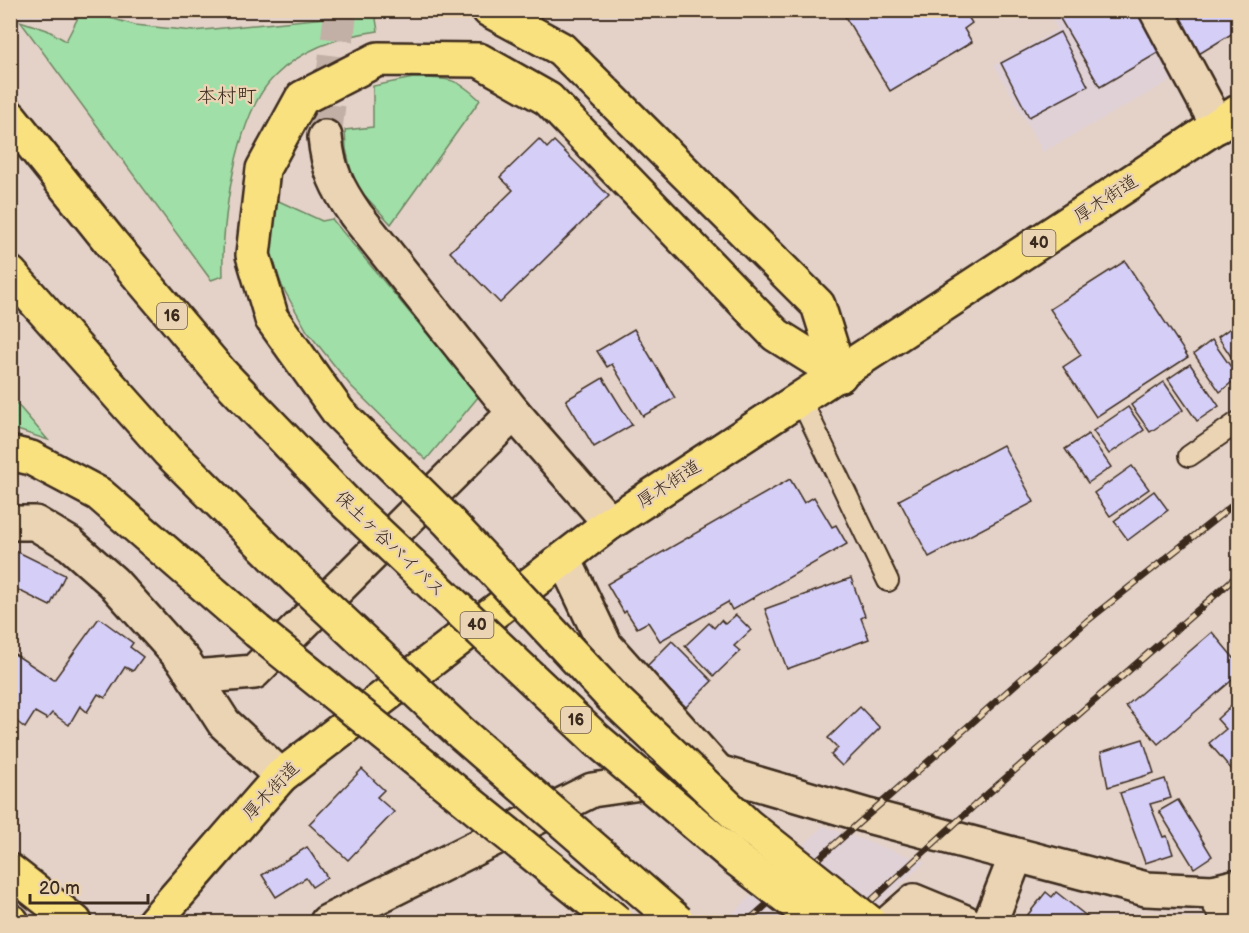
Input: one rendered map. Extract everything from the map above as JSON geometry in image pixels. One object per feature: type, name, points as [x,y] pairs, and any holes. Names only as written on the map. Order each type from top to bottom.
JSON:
[{"type":"main road","points":[[489,10],[561,49],[818,305],[840,375]]},
{"type":"main road","points":[[840,375],[776,335],[548,99],[479,60],[378,59],[302,98],[263,169],[253,255],[272,319],[339,413],[448,521],[612,697],[747,825],[869,922]]},
{"type":"main road","name":"保土ヶ谷バイパス","points":[[10,117],[111,244],[220,372],[346,503],[597,740],[738,860],[819,922]]},
{"type":"main road","name":"厚木街道","points":[[154,922],[281,776],[610,523],[840,375],[1228,119]]},
{"type":"main road","points":[[10,273],[168,451],[298,580],[461,733],[678,922]]},
{"type":"main road","points":[[10,453],[31,458],[99,494],[257,631],[616,922]]},
{"type":"main road","points":[[10,871],[75,922]]},
{"type":"street","points":[[1156,10],[1228,119]]},
{"type":"street","points":[[325,137],[327,164],[343,196],[514,413],[610,523]]},
{"type":"street","points":[[194,677],[254,672],[514,413]]},
{"type":"street","points":[[10,523],[35,523],[70,544],[150,621],[184,661],[224,723],[281,776]]},
{"type":"street","points":[[564,559],[605,645],[718,772]]},
{"type":"street","points":[[327,922],[592,789],[718,772],[1016,856],[1146,889],[1226,889],[1231,922]]},
{"type":"street","points":[[990,922],[1016,856]]},
{"type":"street","points":[[890,922],[914,901],[965,922]]},
{"type":"lane","points":[[801,400],[888,581]]},
{"type":"lane","points":[[1189,456],[1239,422]]},
{"type":"shaded area","points":[[1047,11],[1142,11],[1179,76],[1043,152],[994,65],[1057,29]]},
{"type":"shaded area","points":[[823,826],[925,862],[860,922],[724,922]]},
{"type":"green space","points":[[82,10],[135,25],[193,31],[375,13],[378,31],[336,40],[310,51],[297,58],[275,76],[261,93],[250,115],[234,170],[228,199],[223,276],[211,280],[20,21],[47,30],[66,41]]},
{"type":"green space","points":[[413,78],[434,78],[457,82],[480,100],[391,224],[354,184],[346,149],[345,130],[373,127],[373,86]]},
{"type":"green space","points":[[270,197],[322,221],[332,219],[479,396],[426,460],[350,385],[307,331],[282,286],[270,253]]},
{"type":"green space","points":[[11,397],[48,440],[11,428]]},
{"type":"building","points":[[841,10],[964,10],[972,23],[964,29],[972,42],[890,91]]},
{"type":"building","points":[[1055,10],[1140,10],[1163,50],[1100,87]]},
{"type":"building","points":[[1166,10],[1238,10],[1238,30],[1194,57]]},
{"type":"building","points":[[1060,32],[1088,86],[1029,117],[1001,63]]},
{"type":"building","points":[[539,139],[547,148],[554,141],[609,196],[500,303],[450,252],[513,190],[500,177]]},
{"type":"building","points":[[1125,261],[1188,357],[1096,417],[1063,367],[1081,355],[1050,309]]},
{"type":"building","points":[[1236,324],[1238,326],[1238,367],[1218,337]]},
{"type":"building","points":[[634,329],[675,398],[643,416],[612,364],[607,367],[597,351]]},
{"type":"building","points":[[1212,340],[1238,377],[1220,392],[1194,354]]},
{"type":"building","points":[[1190,364],[1219,406],[1197,421],[1168,379]]},
{"type":"building","points":[[603,378],[632,425],[594,447],[566,400]]},
{"type":"building","points":[[1164,382],[1183,410],[1150,432],[1131,405]]},
{"type":"building","points":[[1128,407],[1144,430],[1109,454],[1093,431]]},
{"type":"building","points":[[1088,434],[1111,467],[1088,483],[1065,449]]},
{"type":"building","points":[[1003,445],[1034,502],[929,557],[899,500]]},
{"type":"building","points":[[1132,466],[1149,489],[1110,516],[1094,493]]},
{"type":"building","points":[[790,479],[804,503],[814,497],[832,527],[836,525],[847,544],[732,610],[728,602],[660,641],[648,622],[637,628],[626,611],[624,613],[607,584]]},
{"type":"building","points":[[1154,491],[1168,510],[1128,540],[1114,521]]},
{"type":"building","points":[[10,548],[65,575],[50,606],[10,586]]},
{"type":"building","points":[[851,578],[865,616],[861,618],[869,639],[787,669],[765,609]]},
{"type":"building","points":[[736,615],[751,630],[734,646],[740,651],[714,676],[685,646],[709,623],[714,628],[721,620],[725,624]]},
{"type":"building","points":[[99,618],[133,643],[130,647],[143,657],[133,671],[125,667],[105,698],[98,694],[87,712],[80,706],[69,725],[52,713],[47,719],[35,712],[25,728],[16,721],[10,727],[10,651],[54,680]]},
{"type":"building","points":[[1212,632],[1238,663],[1238,675],[1158,744],[1126,706]]},
{"type":"building","points":[[672,641],[712,681],[686,707],[646,667]]},
{"type":"building","points":[[1237,701],[1238,766],[1233,771],[1209,743],[1226,729],[1217,719]]},
{"type":"building","points":[[860,707],[880,728],[842,766],[831,755],[838,748],[828,738]]},
{"type":"building","points":[[1143,739],[1154,773],[1108,787],[1101,752]]},
{"type":"building","points":[[362,769],[384,790],[377,797],[394,812],[348,860],[309,824]]},
{"type":"building","points":[[1165,779],[1171,798],[1150,804],[1163,837],[1167,836],[1173,854],[1145,863],[1120,793]]},
{"type":"building","points":[[1178,800],[1212,856],[1194,868],[1159,811]]},
{"type":"building","points":[[307,847],[327,877],[312,887],[306,878],[276,897],[262,875]]},
{"type":"building","points":[[1046,892],[1052,897],[1056,892],[1094,922],[1032,922],[1026,917]]},
{"type":"tunnel","points":[[325,137],[341,10]]},
{"type":"railway","points":[[747,922],[1087,621],[1238,501]]},
{"type":"railway","points":[[848,922],[975,805],[1238,575]]},
{"type":"district","name":"本村町","points":[[227,96]]}]
